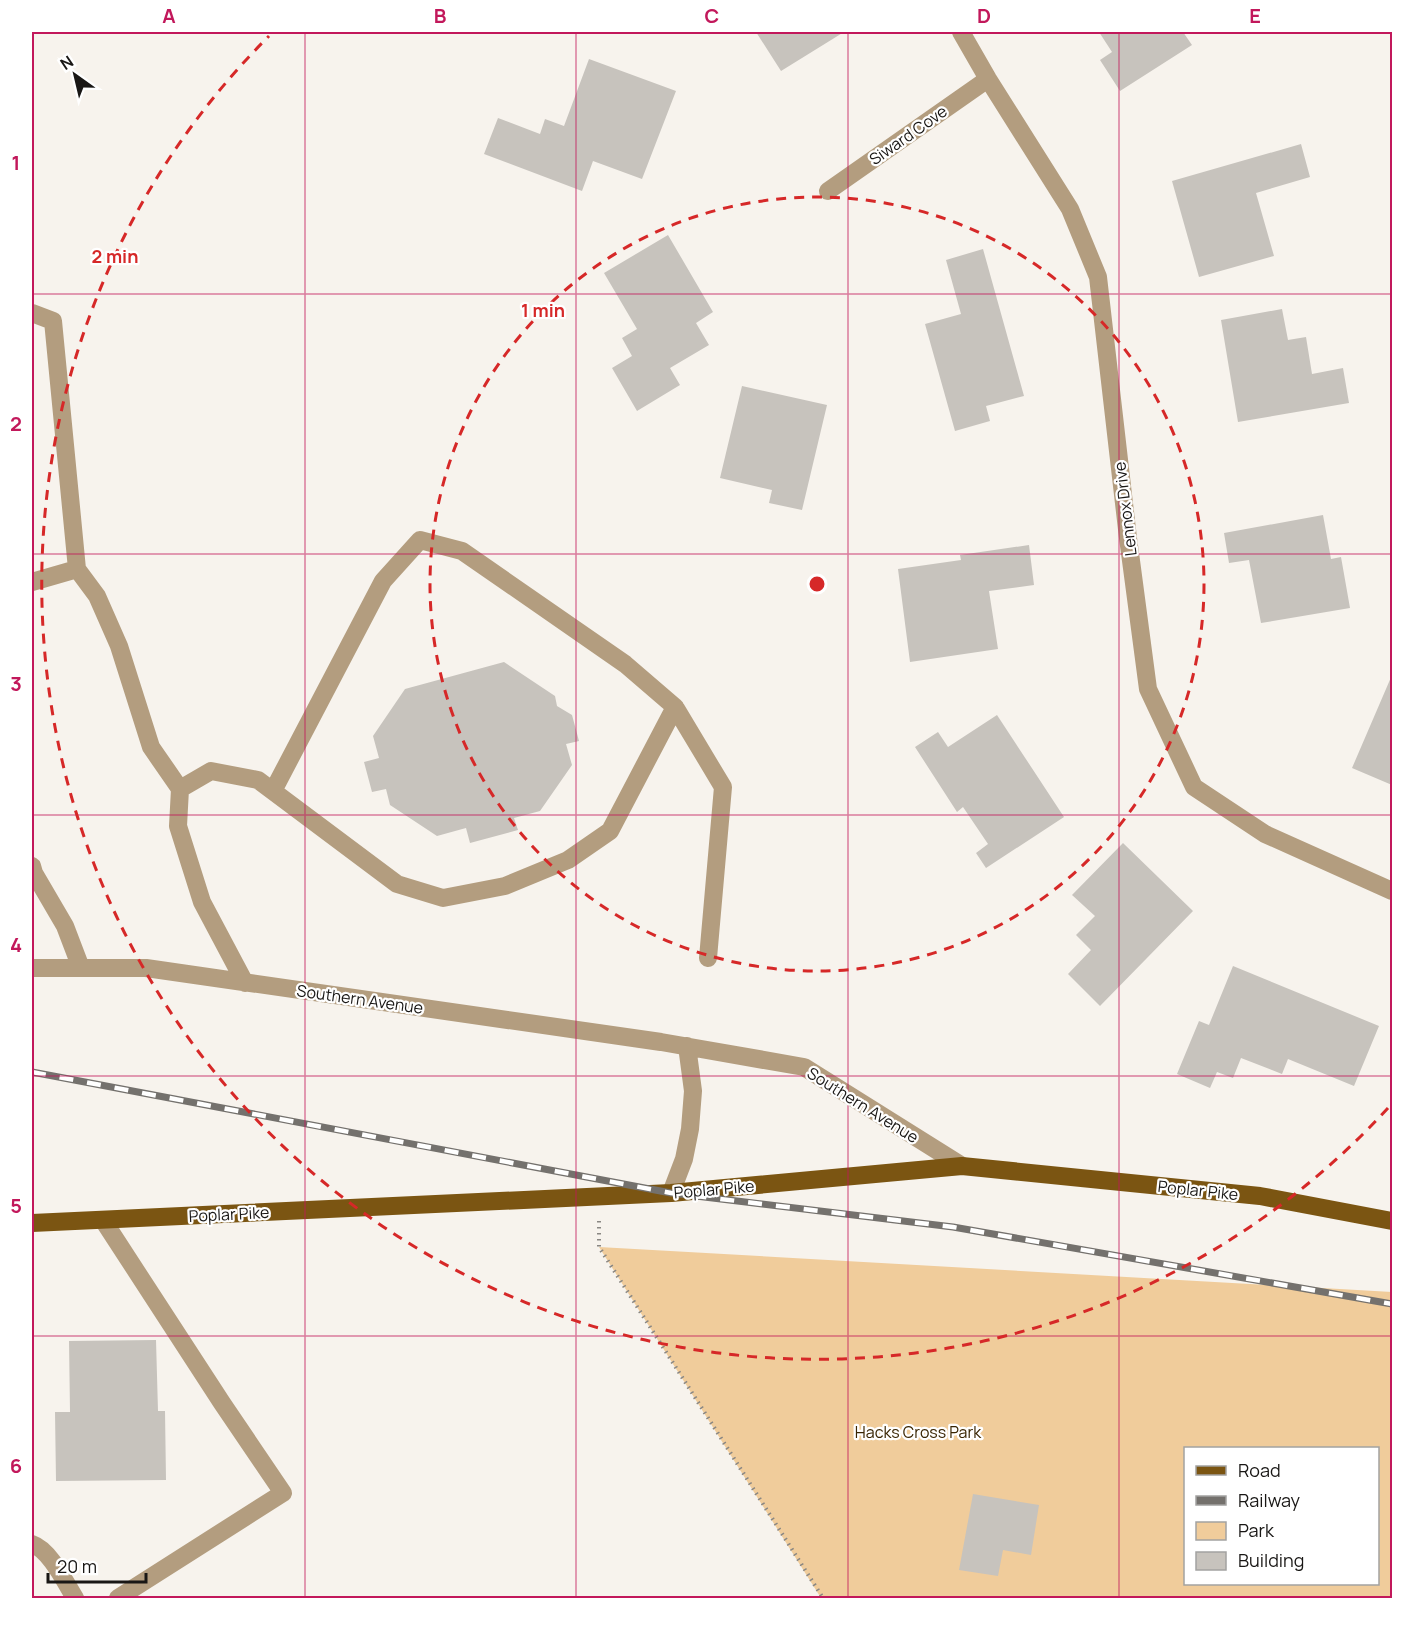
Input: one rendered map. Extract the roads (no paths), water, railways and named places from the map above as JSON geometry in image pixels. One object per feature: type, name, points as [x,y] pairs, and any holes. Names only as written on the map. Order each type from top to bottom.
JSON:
[{"type":"main road","name":"Poplar Pike","points":[[32,1223],[671,1193],[962,1166],[1260,1196],[1392,1221]]},
{"type":"street","name":"Lennox Drive","points":[[961,32],[1070,209],[1098,277],[1148,689],[1194,788],[1265,834],[1392,891]]},
{"type":"street","name":"Siward Cove","points":[[828,191],[988,79]]},
{"type":"street","points":[[32,313],[53,321],[77,569],[96,596],[119,646],[151,747],[180,789],[178,826],[202,902],[245,983]]},
{"type":"street","points":[[273,791],[383,581],[420,540],[462,551],[625,664],[675,707],[723,787],[708,958]]},
{"type":"street","points":[[32,582],[77,569]]},
{"type":"street","points":[[180,789],[211,771],[258,780],[397,884],[443,898],[505,886],[568,860],[610,831],[675,707]]},
{"type":"street","points":[[32,866],[65,926],[81,968]]},
{"type":"street","name":"Southern Avenue","points":[[32,968],[147,968],[687,1046],[804,1067],[962,1166]]},
{"type":"street","points":[[671,1193],[684,1159],[690,1129],[693,1091],[687,1046]]},
{"type":"street","points":[[103,1220],[283,1493],[118,1599]]},
{"type":"street","points":[[32,1544],[44,1551],[75,1599]]},
{"type":"railway","points":[[32,1072],[671,1193],[953,1227],[1392,1304]]},
{"type":"park label","name":"Hacks Cross Park","points":[[918,1432]]}]
